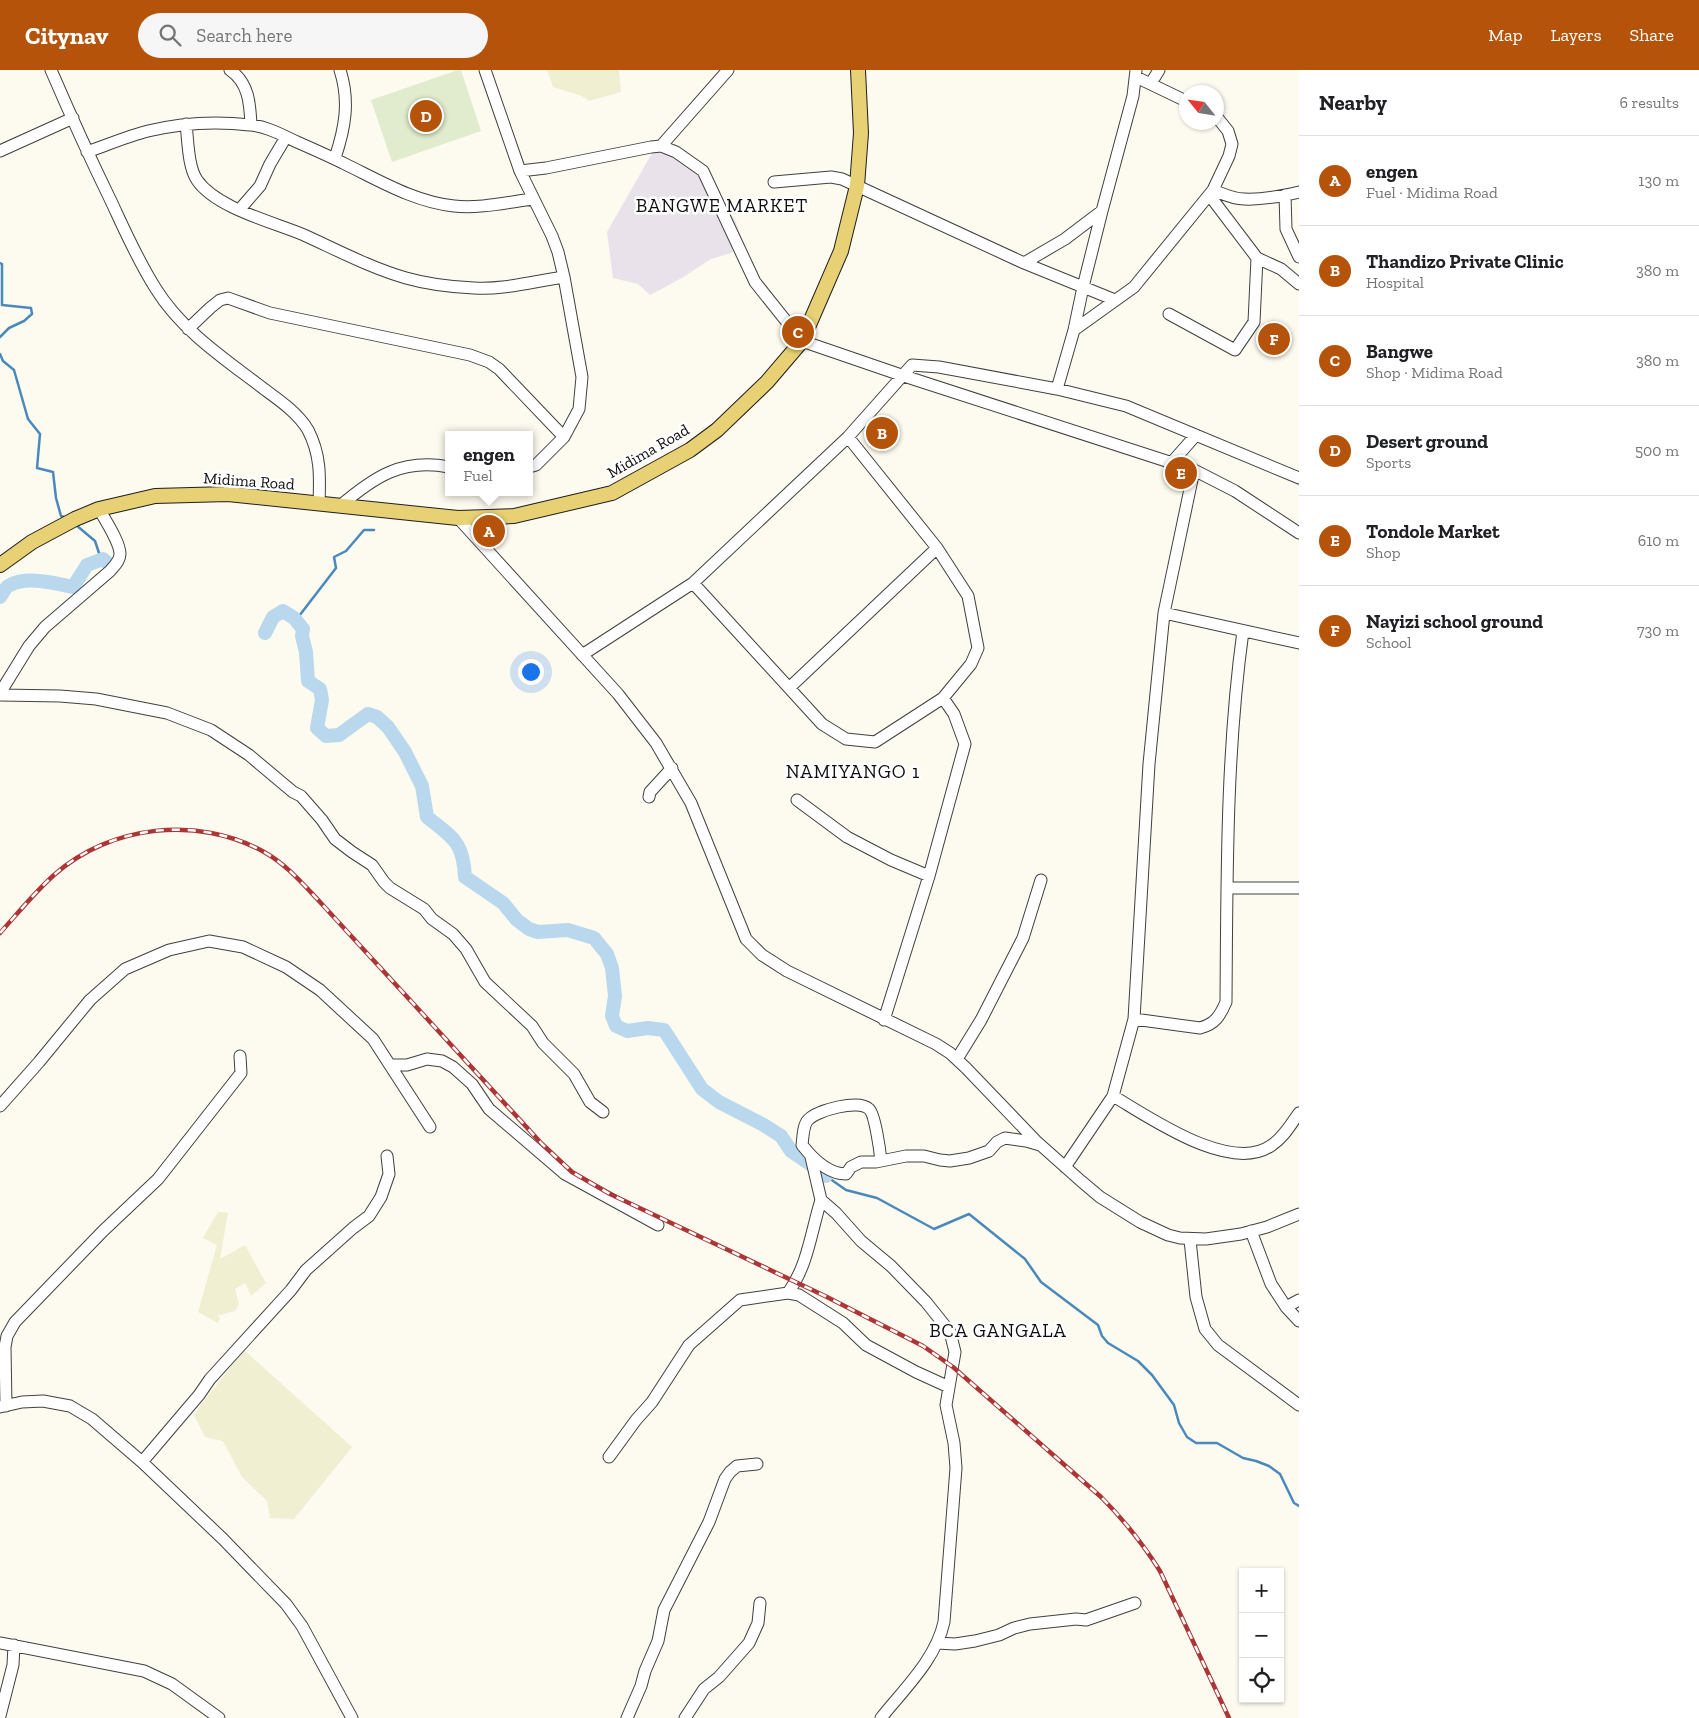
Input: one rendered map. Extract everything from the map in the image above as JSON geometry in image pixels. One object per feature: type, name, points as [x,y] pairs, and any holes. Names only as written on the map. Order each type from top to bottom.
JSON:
[{"type":"main road","name":"Midima Road","points":[[0,565],[32,542],[75,519],[99,509],[155,496],[228,494],[458,518],[514,516],[612,493],[690,450],[717,430],[766,382],[802,341],[841,251],[856,186],[861,133],[858,70]]},
{"type":"street","points":[[51,70],[87,152],[130,242],[151,282],[170,309],[188,329],[280,401],[307,429],[314,444],[321,472],[319,504]]},
{"type":"street","points":[[230,70],[244,84],[250,106],[251,125]]},
{"type":"street","points":[[335,158],[346,119],[345,87],[340,70]]},
{"type":"street","points":[[485,70],[520,171],[552,236],[564,277],[582,377],[579,409],[564,437],[533,466]]},
{"type":"street","points":[[661,146],[728,70]]},
{"type":"street","points":[[1151,83],[1159,70]]},
{"type":"street","points":[[1057,390],[1133,96],[1136,74],[1179,97]]},
{"type":"street","points":[[0,151],[73,118]]},
{"type":"street","points":[[87,152],[147,131],[186,124],[251,125],[286,137],[335,158],[392,188],[441,204],[456,207],[533,199]]},
{"type":"street","points":[[186,124],[195,178],[212,195],[240,209],[395,274],[426,282],[485,288],[564,277]]},
{"type":"street","points":[[1074,330],[1134,287],[1211,193],[1229,156],[1232,144],[1228,131],[1224,126]]},
{"type":"street","points":[[240,209],[260,186],[286,137]]},
{"type":"street","points":[[520,171],[546,168],[661,146],[676,152],[703,171],[755,282],[802,341],[1194,470],[1235,491],[1299,533]]},
{"type":"street","points":[[774,182],[831,177],[842,179],[1024,263],[1115,300]]},
{"type":"street","points":[[1211,193],[1244,199],[1299,192]]},
{"type":"street","points":[[1211,193],[1257,258],[1281,270],[1299,284]]},
{"type":"street","points":[[1285,195],[1286,229],[1299,257]]},
{"type":"street","points":[[1024,263],[1065,239],[1102,211]]},
{"type":"street","points":[[1169,314],[1235,350],[1254,322],[1257,258]]},
{"type":"street","points":[[188,329],[220,300],[228,298],[270,313],[470,355],[489,362],[499,370],[564,437]]},
{"type":"street","points":[[582,655],[693,583],[848,437],[912,365],[939,367],[1057,390],[1126,406],[1299,478]]},
{"type":"street","points":[[1173,462],[1196,434]]},
{"type":"street","points":[[693,583],[822,724],[846,739],[875,742],[942,698],[971,664],[978,648],[968,596],[937,548],[848,437]]},
{"type":"street","points":[[340,506],[366,484],[390,471],[426,465],[445,467]]},
{"type":"street","points":[[1065,1167],[1113,1096],[1134,1019],[1150,764],[1164,613],[1194,470]]},
{"type":"street","points":[[99,509],[118,546],[120,554],[117,563],[44,628],[29,646],[0,694],[96,699],[168,713],[211,730],[249,755],[293,792],[301,796],[322,820],[335,839],[372,865],[390,888],[424,909],[432,919],[453,934],[466,948],[485,982],[532,1026],[543,1043],[574,1074],[590,1102],[603,1112]]},
{"type":"street","points":[[458,518],[638,718],[672,768],[691,803],[738,922],[746,939],[753,947],[773,963],[787,971],[936,1044],[957,1059],[1041,1146],[1100,1197],[1123,1213],[1168,1235],[1190,1240],[1224,1237],[1251,1231],[1299,1214]]},
{"type":"street","points":[[789,688],[937,548]]},
{"type":"street","points":[[1164,613],[1299,643]]},
{"type":"street","points":[[1134,1019],[1200,1028],[1210,1026],[1218,1019],[1226,1002],[1230,768],[1237,677],[1243,631]]},
{"type":"street","points":[[884,1020],[929,876],[965,744],[954,714],[942,698]]},
{"type":"street","points":[[649,796],[650,792],[672,768]]},
{"type":"street","points":[[797,800],[847,837],[891,860],[929,876]]},
{"type":"street","points":[[957,1059],[981,1020],[1023,938],[1041,880]]},
{"type":"street","points":[[1227,888],[1299,888]]},
{"type":"street","points":[[0,1106],[90,1000],[125,969],[169,950],[209,941],[243,947],[286,967],[313,985],[374,1039],[430,1127]]},
{"type":"street","points":[[240,1056],[241,1073],[158,1179],[103,1230],[15,1322],[7,1336],[5,1347],[3,1406],[43,1401],[70,1406],[92,1418],[142,1462],[223,1539],[286,1604],[302,1626],[347,1715]]},
{"type":"street","points":[[390,1065],[407,1065],[427,1059],[442,1061],[453,1067],[472,1084],[489,1109],[565,1174],[658,1225]]},
{"type":"street","points":[[1113,1096],[1177,1134],[1210,1148],[1230,1152],[1250,1153],[1272,1146],[1288,1129],[1299,1113]]},
{"type":"street","points":[[788,1293],[803,1267],[821,1200],[811,1157],[802,1145],[807,1120],[834,1108],[853,1104],[869,1108],[873,1114],[881,1161]]},
{"type":"street","points":[[811,1157],[819,1161],[828,1170],[837,1174],[846,1174],[851,1167],[861,1162],[881,1161],[916,1155],[950,1161],[969,1158],[989,1151],[997,1142],[1006,1138],[1026,1141],[1041,1146]]},
{"type":"street","points":[[142,1462],[194,1402],[210,1379],[291,1290],[306,1270],[369,1216],[381,1197],[389,1174],[387,1156]]},
{"type":"street","points":[[821,1200],[861,1241],[891,1266],[942,1320],[950,1332],[955,1352],[946,1406],[954,1443],[956,1468],[944,1622],[937,1643],[920,1669],[881,1718]]},
{"type":"street","points":[[1251,1231],[1271,1284],[1286,1307],[1299,1320]]},
{"type":"street","points":[[1190,1240],[1196,1297],[1205,1329],[1218,1345],[1299,1405]]},
{"type":"street","points":[[609,1457],[636,1420],[652,1402],[689,1345],[740,1300],[788,1293],[799,1295],[843,1323],[866,1344],[916,1372],[949,1387]]},
{"type":"street","points":[[1286,1307],[1299,1300]]},
{"type":"street","points":[[627,1718],[658,1641],[666,1605],[709,1522],[725,1480],[737,1466],[757,1464]]},
{"type":"street","points":[[685,1718],[704,1689],[719,1677],[749,1643],[757,1626],[760,1603]]},
{"type":"street","points":[[937,1643],[955,1644],[975,1641],[1030,1624],[1086,1620],[1135,1603]]},
{"type":"street","points":[[0,1643],[144,1670],[172,1684],[219,1718]]},
{"type":"street","points":[[0,1716],[13,1666],[14,1645]]},
{"type":"shaded area","points":[[655,148],[704,170],[736,222],[743,242],[731,253],[711,259],[650,295],[638,284],[613,278],[607,232]]},
{"type":"green space","points":[[461,70],[481,131],[392,162],[371,100]]},
{"type":"green space","points":[[547,70],[619,70],[621,92],[589,101],[582,96],[553,87]]},
{"type":"green space","points":[[218,1212],[228,1213],[220,1259],[245,1245],[266,1283],[251,1296],[245,1283],[235,1289],[239,1304],[235,1311],[217,1316],[220,1318],[218,1323],[198,1312],[217,1245],[203,1238]]},
{"type":"green space","points":[[244,1350],[352,1447],[294,1519],[270,1518],[267,1501],[242,1477],[223,1441],[205,1437],[194,1415]]},
{"type":"waterway","points":[[0,263],[2,264],[2,305],[31,308],[32,314],[24,321],[9,328],[0,337]]},
{"type":"waterway","points":[[0,354],[3,361],[14,370],[28,419],[40,434],[37,468],[53,472],[56,498],[61,516],[64,517]]},
{"type":"waterway","points":[[76,525],[95,541],[103,559]]},
{"type":"waterway","points":[[296,620],[336,568],[334,557],[346,551],[364,530],[374,530]]},
{"type":"waterway","points":[[0,597],[8,586],[24,581],[41,581],[73,587],[87,565],[103,559],[111,566]]},
{"type":"waterway","points":[[265,633],[273,617],[283,611],[294,618],[303,629],[302,636],[306,652],[308,681],[320,689],[322,700],[317,728],[326,736],[339,735],[368,714],[377,717],[388,727],[405,752],[422,786],[427,817],[450,836],[459,848],[462,855],[465,877],[503,903],[517,920],[529,929],[538,932],[568,930],[594,938],[607,954],[612,968],[615,996],[612,1016],[616,1026],[627,1031],[648,1028],[664,1030],[702,1089],[719,1102],[781,1136],[791,1151],[810,1164]]},
{"type":"waterway","points":[[815,1168],[826,1176]]},
{"type":"waterway","points":[[826,1176],[846,1190],[877,1198],[934,1229],[969,1214],[1025,1259],[1041,1282],[1098,1325],[1102,1336],[1108,1343],[1138,1361],[1152,1375],[1174,1405],[1179,1423],[1187,1437],[1196,1443],[1217,1443],[1243,1458],[1269,1466],[1280,1474],[1294,1503],[1299,1506]]},
{"type":"railway","points":[[0,933],[54,875],[76,858],[101,845],[128,836],[155,831],[183,830],[211,833],[238,840],[272,857],[287,868],[307,888],[542,1144],[572,1172],[610,1194],[825,1296],[923,1346],[953,1367],[1101,1497],[1133,1532],[1160,1571],[1229,1718]]},
{"type":"place","name":"Desert ground","points":[[426,116]]},
{"type":"place","name":"Bangwe","points":[[798,332]]},
{"type":"place","name":"Nayizi school ground","points":[[1274,339]]},
{"type":"place","name":"Thandizo Private Clinic","points":[[882,433]]},
{"type":"place","name":"Tondole Market","points":[[1181,473]]},
{"type":"place","name":"engen","points":[[489,531]]},
{"type":"district","name":"BANGWE MARKET","points":[[722,205]]},
{"type":"district","name":"NAMIYANGO 1","points":[[853,771]]},
{"type":"district","name":"BCA GANGALA","points":[[998,1330]]}]
